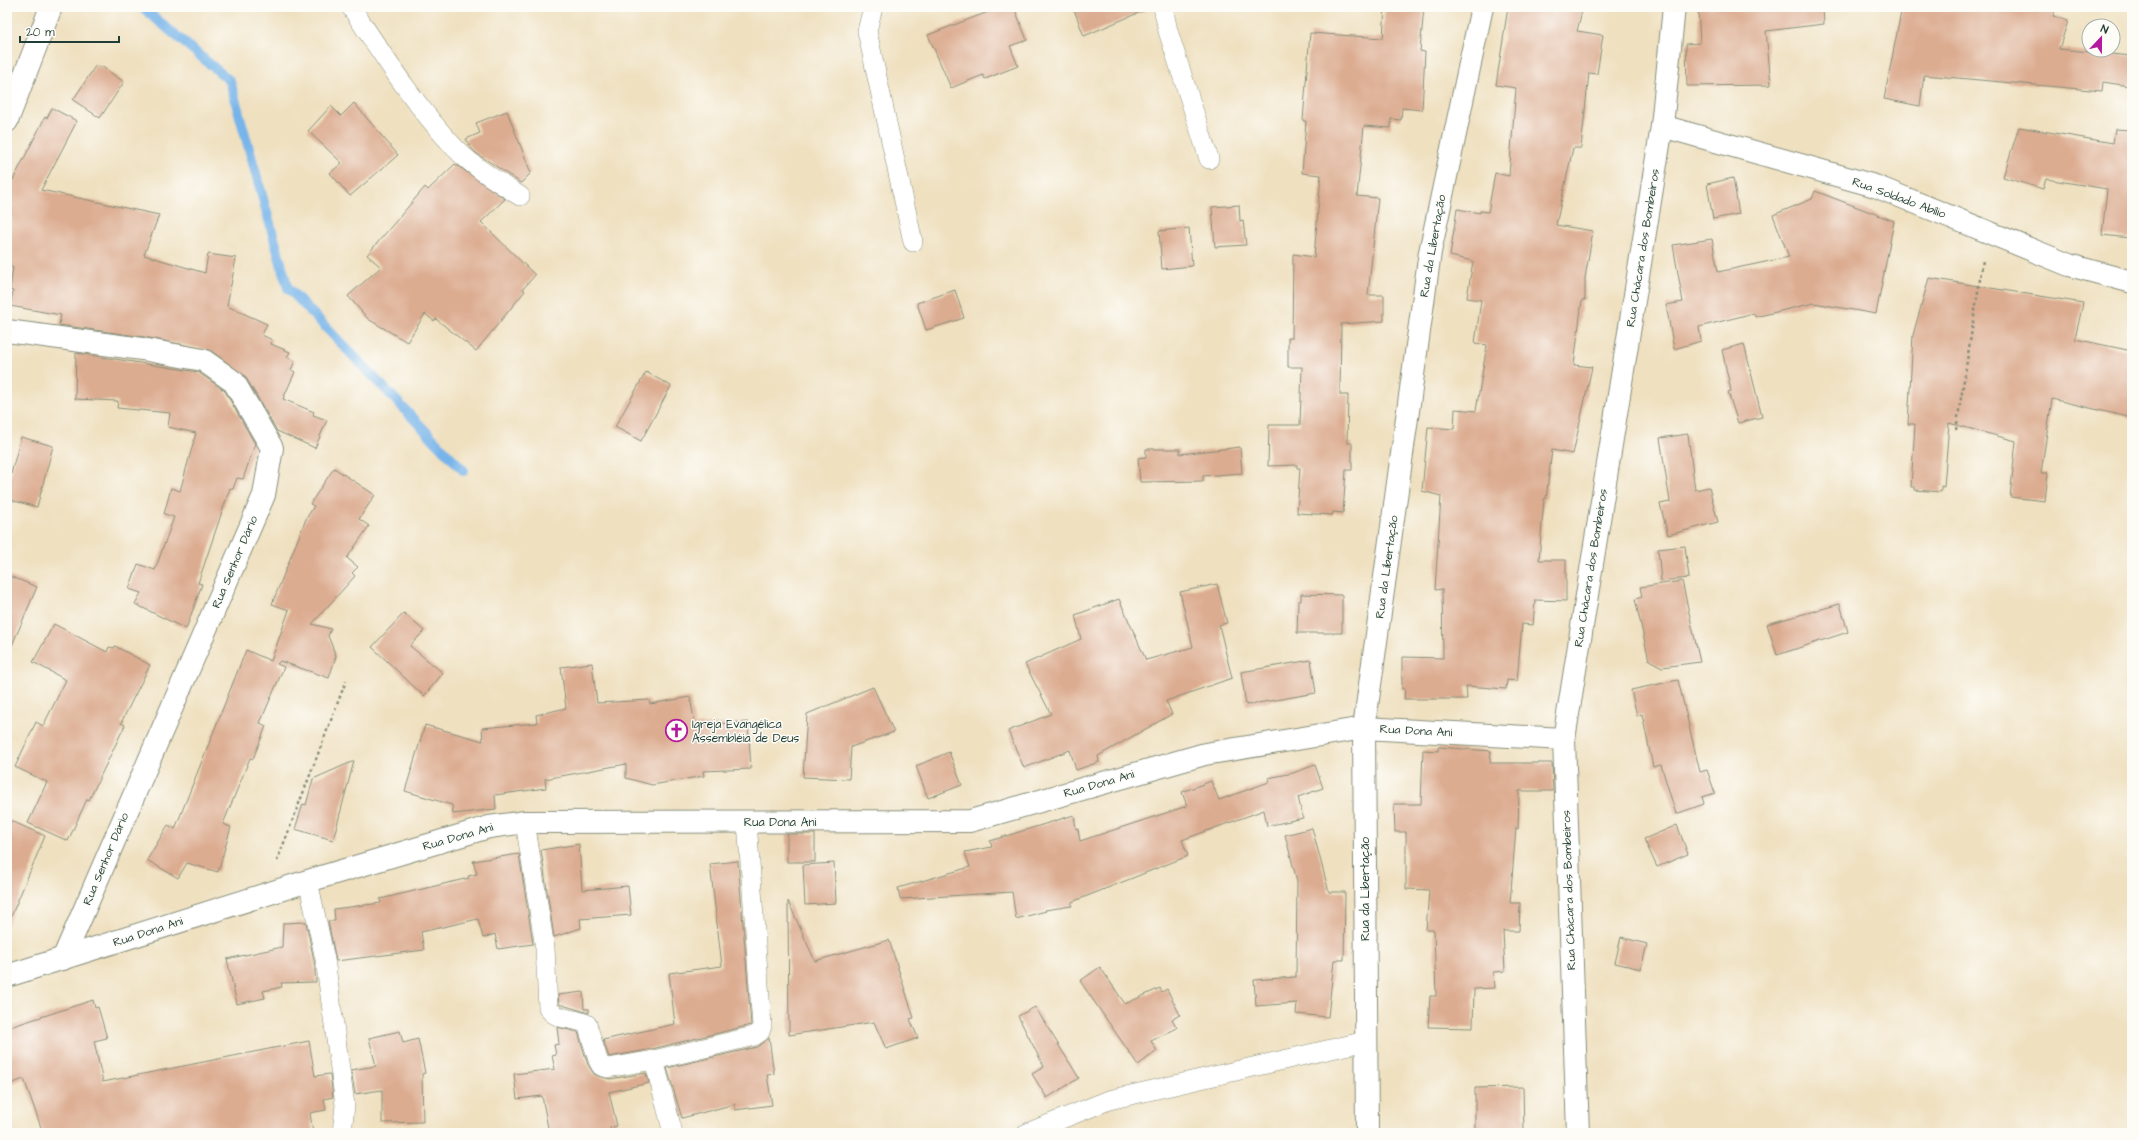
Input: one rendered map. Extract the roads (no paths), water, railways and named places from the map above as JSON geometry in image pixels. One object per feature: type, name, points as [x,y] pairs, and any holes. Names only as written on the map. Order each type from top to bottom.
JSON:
[{"type":"street","points":[[7,121],[51,7]]},
{"type":"street","name":"Rua da Libertação","points":[[1367,1133],[1364,728],[1430,252],[1482,7]]},
{"type":"street","name":"Rua Chácara dos Bombeiros","points":[[1578,1133],[1564,739],[1662,126],[1674,7]]},
{"type":"street","name":"Rua Soldado Abílio","points":[[1662,126],[1875,186],[2069,265],[2132,282]]},
{"type":"street","name":"Rua Senhor Dário","points":[[7,331],[142,349],[203,360],[234,382],[272,448],[264,495],[63,959]]},
{"type":"street","name":"Rua Dona Ani","points":[[7,976],[308,881],[489,827],[525,822],[970,821],[1205,754],[1364,728],[1564,739]]},
{"type":"lane","points":[[351,7],[403,86],[455,147],[482,171],[520,196]]},
{"type":"lane","points":[[873,7],[867,31],[913,242]]},
{"type":"lane","points":[[1163,7],[1168,30],[1208,159]]},
{"type":"lane","points":[[525,822],[545,948],[548,1007],[556,1016],[586,1024],[601,1066],[608,1068],[654,1060],[754,1036],[760,1032],[762,1026],[748,822]]},
{"type":"lane","points":[[308,881],[325,959],[345,1105],[342,1133]]},
{"type":"lane","points":[[1027,1133],[1109,1100],[1366,1041]]},
{"type":"lane","points":[[654,1060],[673,1133]]},
{"type":"waterway","points":[[142,7],[230,81],[288,288],[464,471]]},
{"type":"place","name":"Igreja Evangélica Assembléia de Deus","points":[[676,731]]}]
